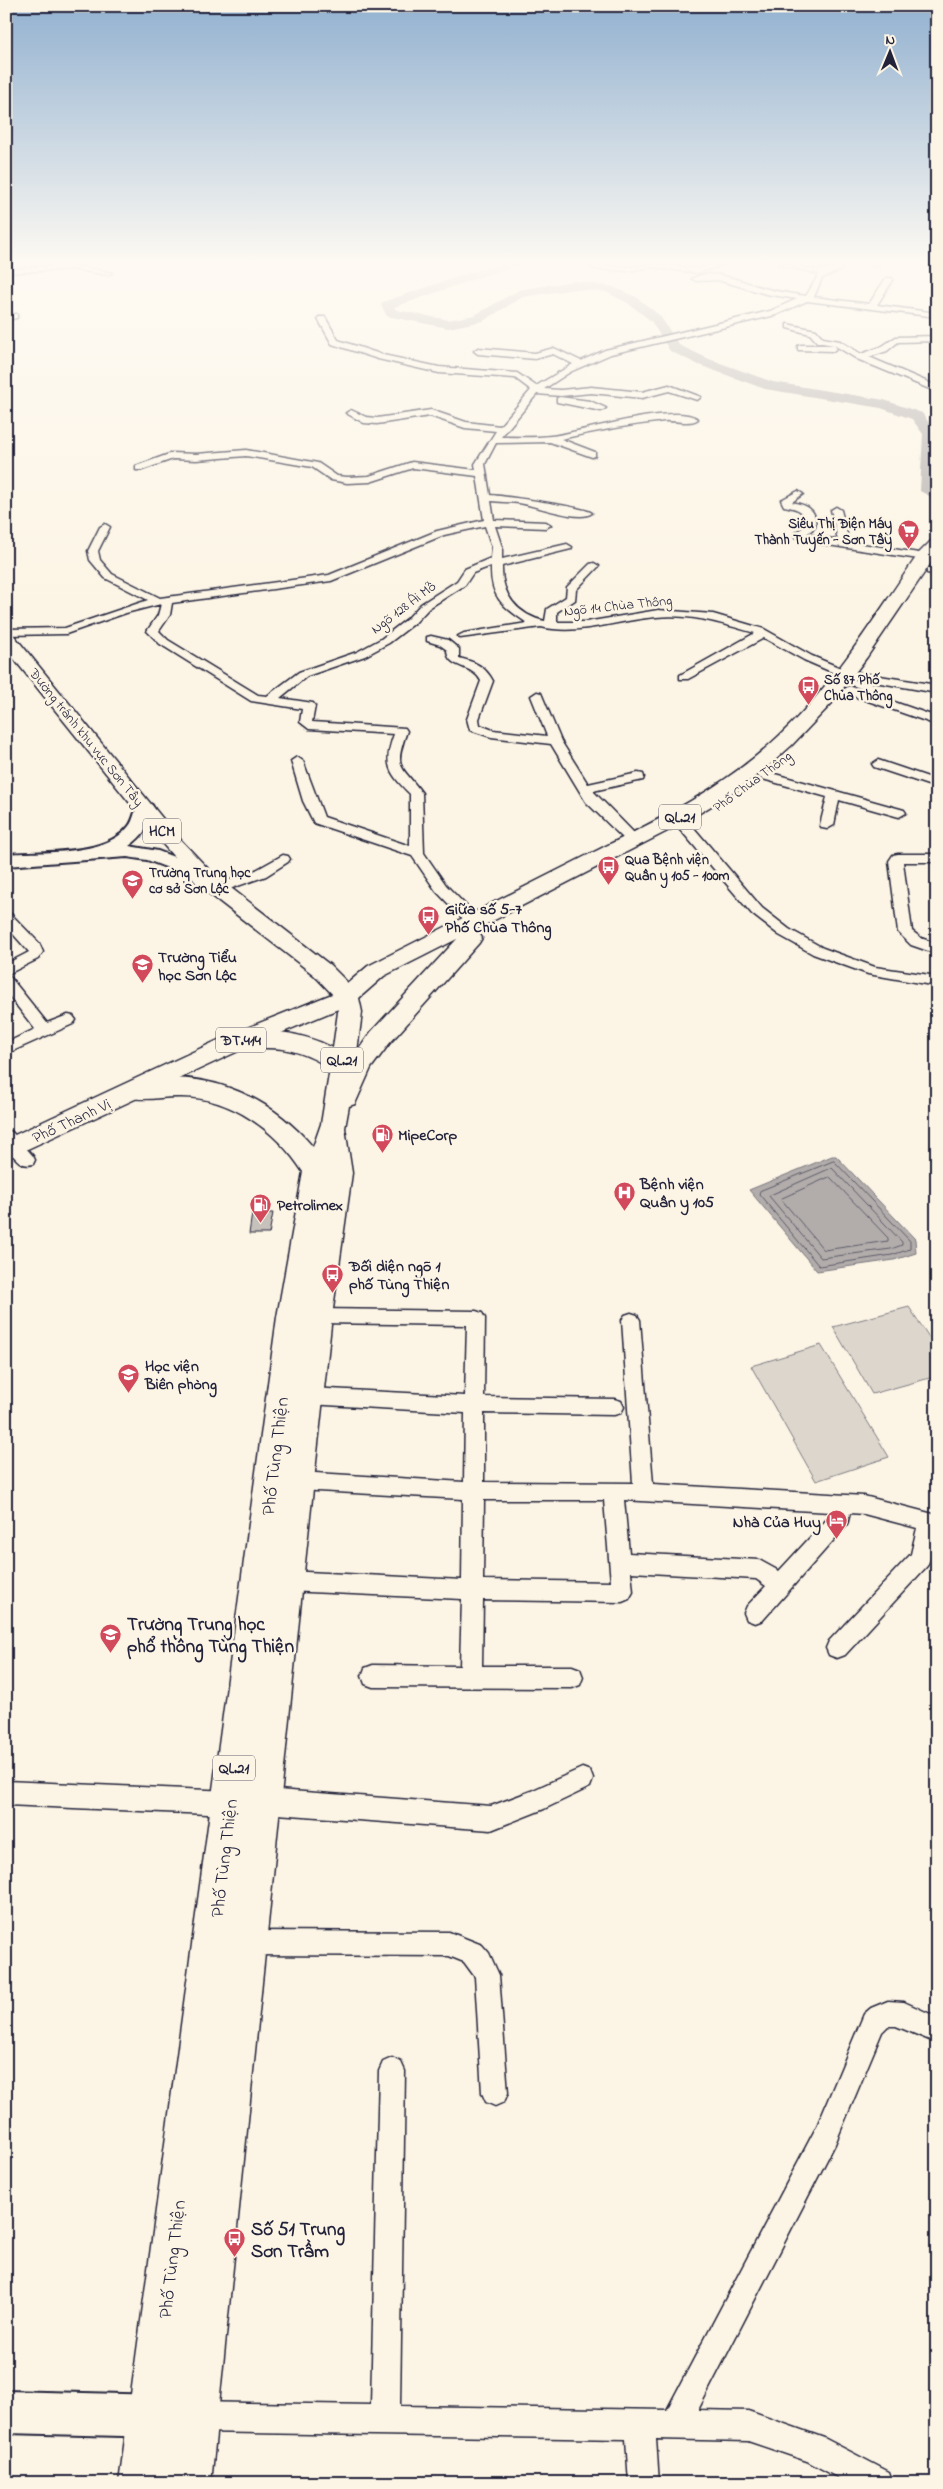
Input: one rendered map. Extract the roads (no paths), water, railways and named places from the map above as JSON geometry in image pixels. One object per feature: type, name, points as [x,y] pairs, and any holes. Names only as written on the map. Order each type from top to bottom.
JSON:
[{"type":"main road","name":"Phố Chùa Thông","points":[[482,925],[681,823],[764,775],[851,680],[934,557]]},
{"type":"main road","name":"Đường tránh khu vực Sơn Tây","points":[[6,637],[145,809],[199,872],[322,970],[347,996]]},
{"type":"main road","name":"Phố Chùa Thông","points":[[347,996],[386,984],[482,925],[633,840],[681,823],[745,774],[792,743]]},
{"type":"main road","points":[[334,1124],[360,1065],[375,1045],[482,925]]},
{"type":"main road","name":"Phố Thanh Vị","points":[[12,1152],[111,1119],[137,1090],[236,1042],[347,996]]},
{"type":"main road","name":"Phố Tùng Thiện","points":[[172,2416],[247,1943],[247,1802],[287,1581],[300,1481],[318,1316],[328,1172],[341,1064],[350,1012],[347,996]]},
{"type":"main road","points":[[236,1042],[282,1039],[306,1045],[327,1054],[341,1064]]},
{"type":"main road","points":[[137,1090],[168,1087],[199,1088],[224,1092],[260,1112],[328,1172]]},
{"type":"main road","name":"Phố Tùng Thiện","points":[[172,2416],[247,1802],[291,1317],[328,1172]]},
{"type":"main road","name":"QL.21","points":[[143,2483],[172,2416]]},
{"type":"main road","name":"QL.21","points":[[172,2416],[187,2483]]},
{"type":"street","points":[[520,380],[533,393],[590,404],[601,408]]},
{"type":"street","name":"Ngõ 14 Chùa Thông","points":[[554,380],[533,393],[493,440],[480,460],[489,522],[497,548],[497,583],[502,598],[510,606],[537,624],[551,626],[586,625],[644,614],[676,613],[713,617],[764,633],[851,680],[937,689]]},
{"type":"street","points":[[916,380],[937,389]]},
{"type":"street","points":[[533,393],[597,390],[647,394],[669,388],[697,397]]},
{"type":"street","points":[[351,413],[364,420],[377,421],[431,413],[465,425],[502,429]]},
{"type":"street","points":[[493,440],[551,439],[615,424],[674,417],[692,419]]},
{"type":"street","points":[[551,439],[592,454]]},
{"type":"street","points":[[139,468],[172,456],[196,457],[246,453],[315,465],[331,476],[347,480],[370,479],[412,465],[481,474]]},
{"type":"street","points":[[798,494],[786,500],[788,504],[805,508],[809,513],[810,527],[799,535],[844,544],[934,557]]},
{"type":"street","points":[[485,498],[519,500],[555,509],[588,514]]},
{"type":"street","points":[[836,510],[844,544]]},
{"type":"street","points":[[6,632],[66,631],[163,600],[332,578],[366,566],[441,533],[489,522],[546,526]]},
{"type":"street","points":[[105,527],[93,550],[99,568],[117,581],[163,600]]},
{"type":"street","name":"Ngõ 128 Ái Mỗ","points":[[270,700],[304,674],[361,654],[385,641],[411,621],[425,606],[461,583],[469,572],[496,562],[567,547]]},
{"type":"street","points":[[551,626],[551,611],[571,598],[571,589],[594,566]]},
{"type":"street","points":[[163,600],[164,615],[152,629],[164,642],[255,698],[309,706],[306,722],[308,725],[401,731],[393,751],[392,764],[397,774],[416,792],[417,853],[441,888],[482,925]]},
{"type":"street","points":[[464,636],[537,624]]},
{"type":"street","points":[[684,677],[764,633]]},
{"type":"street","points":[[431,639],[444,642],[453,649],[453,657],[456,660],[480,668],[484,672],[487,681],[473,720],[474,727],[491,733],[555,740]]},
{"type":"street","points":[[851,680],[937,721]]},
{"type":"street","points":[[537,696],[555,740],[591,799],[633,840]]},
{"type":"street","points":[[297,761],[310,801],[319,820],[417,853]]},
{"type":"street","points":[[878,764],[937,784]]},
{"type":"street","points":[[764,775],[898,813]]},
{"type":"street","points":[[585,789],[638,777]]},
{"type":"street","points":[[827,825],[834,796]]},
{"type":"street","points":[[104,852],[135,832],[142,822],[145,809]]},
{"type":"street","points":[[681,823],[757,910],[784,932],[818,951],[873,971],[937,980]]},
{"type":"street","points":[[6,860],[104,852],[140,852],[199,872]]},
{"type":"street","points":[[937,858],[904,856],[896,861],[906,932],[911,939],[937,949]]},
{"type":"street","points":[[218,889],[261,873],[283,859]]},
{"type":"street","points":[[6,917],[34,946],[36,952],[33,956],[6,970]]},
{"type":"street","points":[[6,981],[44,1031]]},
{"type":"street","points":[[6,1048],[68,1020]]},
{"type":"street","points":[[318,1316],[476,1318],[471,1678]]},
{"type":"street","points":[[631,1320],[644,1493]]},
{"type":"street","points":[[309,1396],[475,1405],[614,1407]]},
{"type":"street","points":[[300,1481],[474,1491],[613,1491],[840,1504],[864,1506],[933,1523],[920,1559],[837,1648]]},
{"type":"street","points":[[287,1581],[472,1590],[622,1592],[613,1491]]},
{"type":"street","points":[[755,1613],[840,1519],[840,1504]]},
{"type":"street","points":[[619,1562],[759,1570],[781,1584]]},
{"type":"street","points":[[373,1676],[471,1678],[572,1677]]},
{"type":"street","points":[[6,1793],[247,1802],[491,1818],[536,1801],[582,1780]]},
{"type":"street","points":[[247,1943],[450,1944],[466,1948],[479,1959],[487,1975],[495,2093]]},
{"type":"street","points":[[675,2425],[826,2135],[873,2023],[880,2014],[889,2012],[908,2017],[937,2030]]},
{"type":"street","points":[[385,2420],[392,2071]]},
{"type":"street","points":[[6,2412],[748,2426],[814,2448],[878,2483]]},
{"type":"street","points":[[640,2424],[644,2483]]},
{"type":"water","points":[[836,1156],[915,1239],[916,1253],[894,1260],[817,1271],[749,1190]]},
{"type":"waterway","points":[[754,380],[770,386],[884,404],[917,416],[930,434],[927,491],[937,496]]},
{"type":"place","name":"Siêu Thị Điện Máy Thành Tuyến - Sơn Tây","points":[[908,550]]},
{"type":"place","name":"Số 87 Phố Chùa Thông","points":[[808,706]]},
{"type":"place","name":"Qua Bệnh viện Quân y 105 - 100m","points":[[609,886]]},
{"type":"place","name":"Trường Trung học cơ sở Sơn Lộc","points":[[133,899]]},
{"type":"place","name":"Giữa số 5-7 Phố Chùa Thông","points":[[429,936]]},
{"type":"place","name":"Trường Tiểu học Sơn Lộc","points":[[142,984]]},
{"type":"place","name":"MipeCorp","points":[[382,1153]]},
{"type":"place","name":"Bệnh viện Quân y 105","points":[[624,1211]]},
{"type":"place","name":"Petrolimex","points":[[261,1223]]},
{"type":"place","name":"Đối diện ngõ 1 phố Tùng Thiện","points":[[333,1293]]},
{"type":"place","name":"Học viện Biên phòng","points":[[129,1393]]},
{"type":"place","name":"Nhà Của Huy","points":[[837,1540]]},
{"type":"place","name":"Trường Trung học phổ thông Tùng Thiện","points":[[111,1653]]},
{"type":"place","name":"Số 51 Trung Sơn Trầm","points":[[235,2258]]}]
